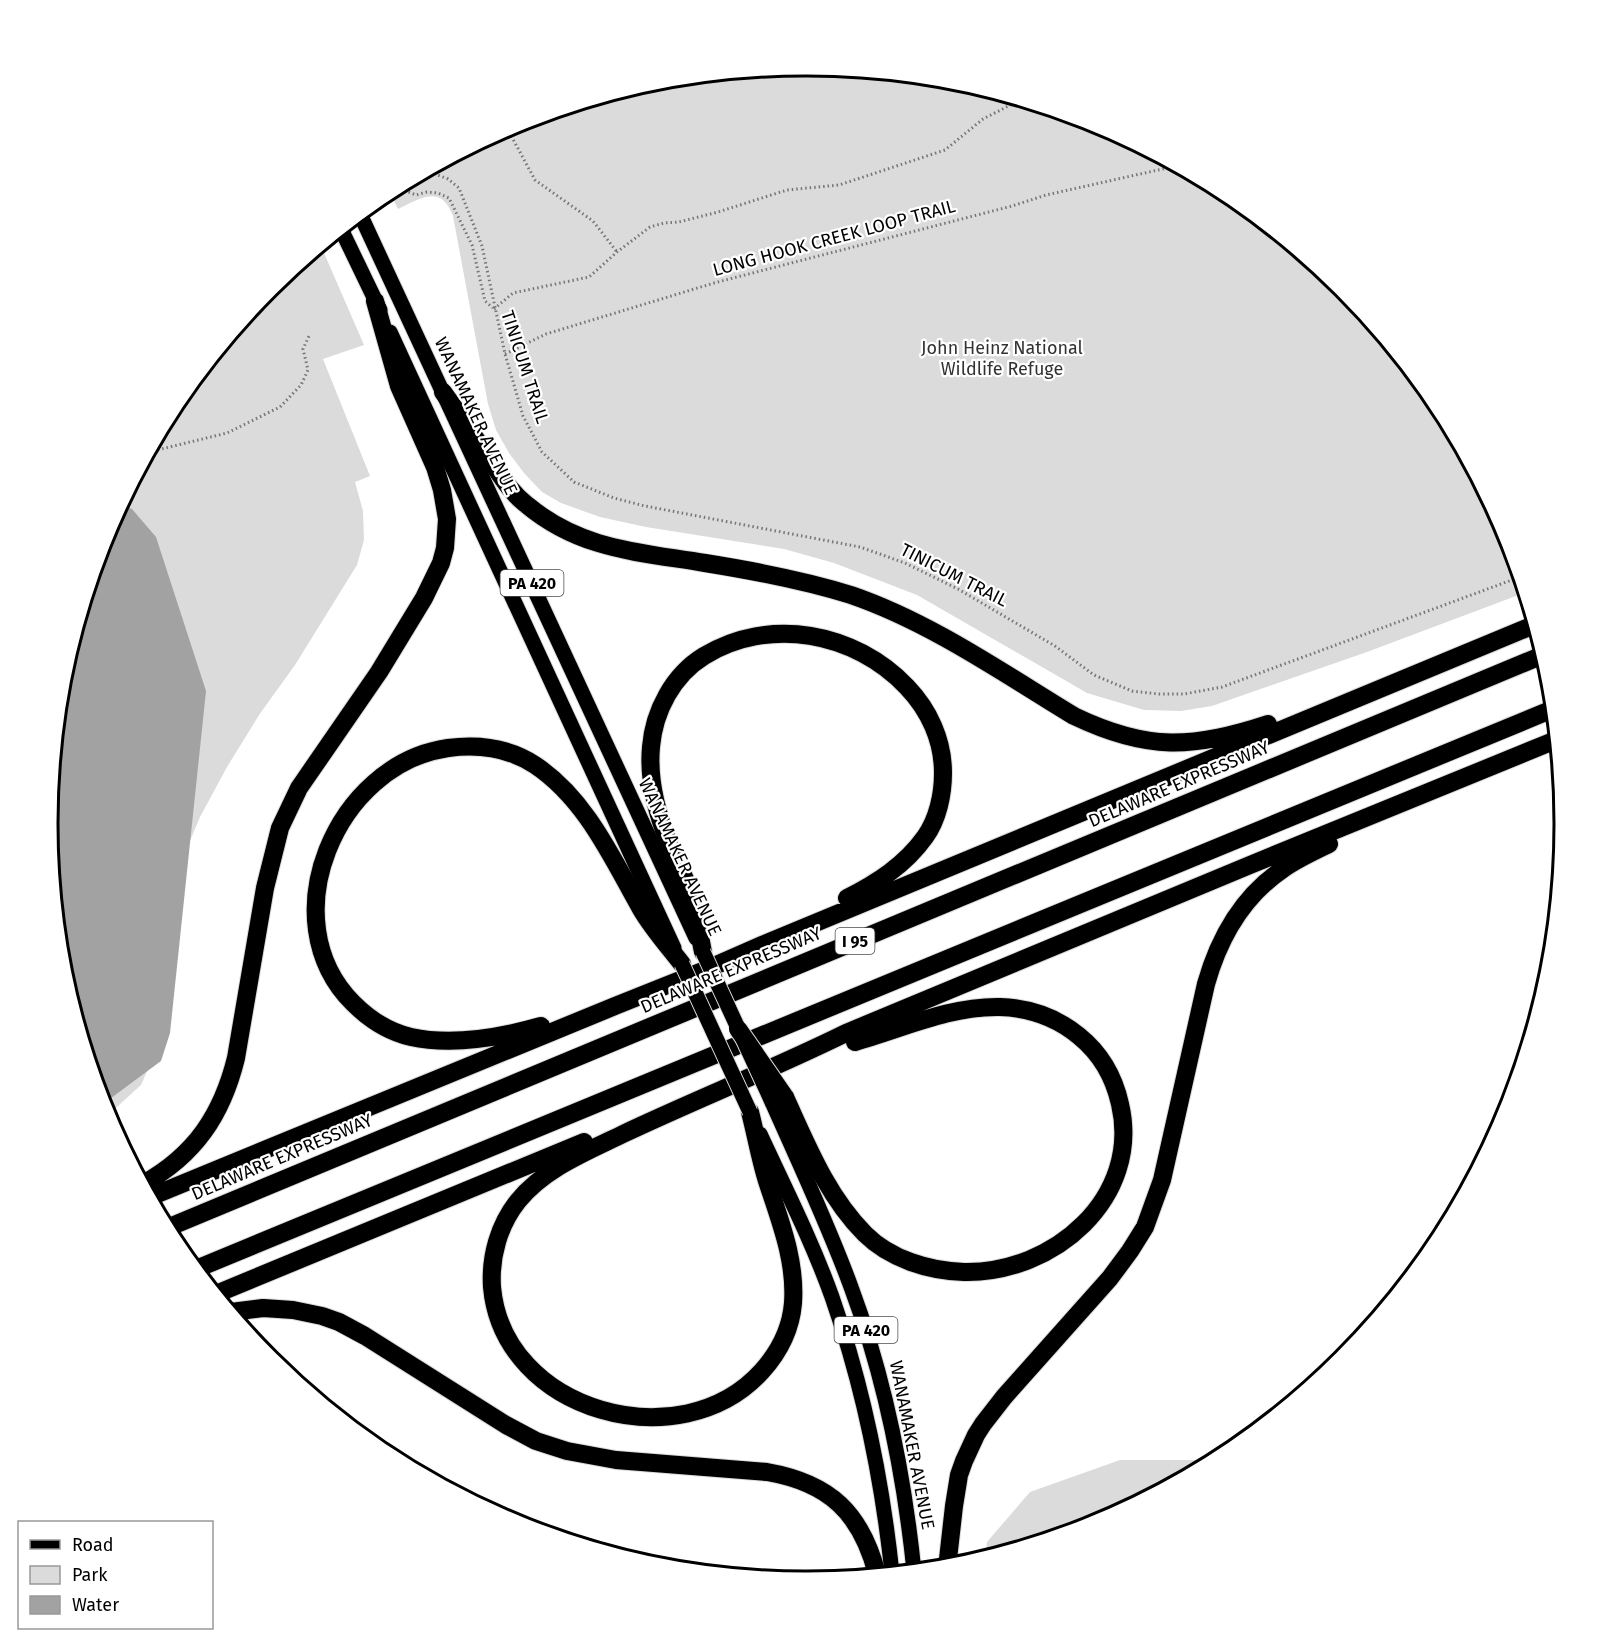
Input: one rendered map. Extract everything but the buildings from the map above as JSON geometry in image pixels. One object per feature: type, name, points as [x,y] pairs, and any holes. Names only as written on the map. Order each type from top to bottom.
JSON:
[{"type":"highway","points":[[150,1180],[168,1169],[188,1152],[206,1131],[230,1084],[265,888],[280,828],[299,788],[399,641],[424,598],[441,563],[445,548],[447,519],[442,490],[435,467],[399,386],[375,301]]},
{"type":"highway","points":[[443,392],[504,482],[533,510],[567,532],[611,547],[789,578],[853,596],[910,619],[939,634],[1074,716],[1108,731],[1157,742],[1213,740],[1261,726],[1316,705],[1365,695]]},
{"type":"highway","points":[[157,1194],[705,970],[1527,628]]},
{"type":"highway","points":[[703,952],[692,895],[666,836],[655,800],[651,771],[651,745],[661,708],[674,683],[686,670],[715,649],[752,636],[790,633],[809,635],[859,651],[888,669],[912,693],[928,715],[939,741],[943,767],[941,791],[931,827],[906,860],[866,889],[762,945]]},
{"type":"highway","name":"DELAWARE EXPRESSWAY","points":[[175,1225],[1535,659]]},
{"type":"highway","points":[[204,1266],[1545,712]]},
{"type":"highway","points":[[750,1112],[767,1181],[783,1226],[791,1270],[793,1305],[791,1317],[773,1359],[758,1376],[739,1391],[692,1412],[666,1417],[613,1414],[586,1405],[560,1391],[536,1373],[505,1334],[494,1303],[492,1281],[494,1256],[500,1231],[511,1211],[528,1190],[553,1170],[671,1111],[801,1056],[846,1033],[1549,743]]},
{"type":"highway","points":[[615,1006],[518,1032],[456,1040],[410,1037],[370,1018],[337,985],[325,960],[318,931],[317,888],[320,873],[330,842],[348,811],[372,784],[402,763],[420,755],[440,749],[471,746],[488,747],[517,756],[545,772],[568,793],[606,847],[642,911],[682,964]]},
{"type":"highway","points":[[947,1558],[959,1475],[976,1435],[1004,1397],[1110,1278],[1146,1227],[1162,1180],[1206,984],[1216,953],[1226,933],[1257,891],[1283,869],[1390,808]]},
{"type":"highway","points":[[738,1029],[826,1184],[855,1224],[876,1243],[900,1258],[930,1268],[959,1272],[987,1271],[1014,1266],[1040,1255],[1065,1240],[1086,1222],[1102,1202],[1117,1170],[1123,1145],[1123,1120],[1118,1096],[1110,1075],[1098,1055],[1082,1038],[1064,1024],[1042,1014],[999,1007],[959,1012],[922,1020],[858,1041],[801,1056]]},
{"type":"highway","points":[[223,1291],[589,1140],[671,1111]]},
{"type":"highway","points":[[240,1311],[263,1308],[293,1310],[339,1322],[506,1425],[536,1441],[567,1452],[616,1460],[784,1475],[809,1484],[834,1498],[853,1519],[866,1541],[875,1567]]},
{"type":"main road","name":"WANAMAKER AVENUE","points":[[363,221],[738,1029]]},
{"type":"main road","name":"PA 420","points":[[344,236],[795,1206],[832,1297],[847,1345],[874,1449],[885,1510],[891,1566]]},
{"type":"main road","name":"WANAMAKER AVENUE","points":[[778,1100],[852,1287],[871,1346],[889,1411],[902,1474],[913,1563]]},
{"type":"path","points":[[435,174],[448,179],[459,188],[482,246],[494,309],[513,293],[588,277],[650,227],[718,212],[787,190],[839,185],[945,150],[983,119],[1011,105]]},
{"type":"path","points":[[512,137],[535,180],[593,220],[617,252]]},
{"type":"path","name":"LONG HOOK CREEK LOOP TRAIL","points":[[505,354],[546,334],[714,283],[1046,195],[1166,168]]},
{"type":"path","name":"TINICUM TRAIL","points":[[407,192],[416,195],[427,192],[438,193],[449,198],[472,245],[485,301],[494,309],[523,416],[542,452],[574,482],[614,498],[645,506],[860,547],[905,562],[958,589],[1055,646],[1094,675],[1132,691],[1184,694],[1222,687],[1513,580]]},
{"type":"path","points":[[159,449],[227,433],[280,407],[302,385],[308,370],[303,349],[309,336]]},
{"type":"green space","name":"John Heinz National Wildlife Refuge","points":[[806,76],[904,82],[999,101],[1046,116],[1137,153],[1180,176],[1261,230],[1335,295],[1399,368],[1428,408],[1476,493],[1497,537],[1518,595],[1367,652],[1212,706],[1181,711],[1144,710],[1087,693],[917,595],[834,563],[784,549],[646,527],[600,517],[561,503],[542,492],[509,453],[496,430],[488,404],[453,216],[448,206],[443,200],[430,196],[398,209],[394,200],[432,176],[520,133],[613,101],[708,82]]},
{"type":"green space","points":[[324,252],[364,345],[323,359],[370,476],[355,482],[363,511],[364,540],[357,565],[295,665],[259,715],[227,767],[200,817],[182,860],[159,1044],[141,1085],[115,1109],[84,1017],[73,969],[65,921],[58,824],[65,726],[73,678],[98,583],[115,537],[159,450],[184,408],[213,368],[277,295]]},
{"type":"green space","points":[[1120,1460],[1197,1460],[1137,1494],[1092,1514],[986,1549],[987,1542],[1030,1492]]},
{"type":"water","points":[[129,508],[156,537],[206,691],[170,1033],[161,1061],[111,1098],[84,1017],[73,969],[60,872],[58,824],[60,775],[73,678],[98,583]]}]
